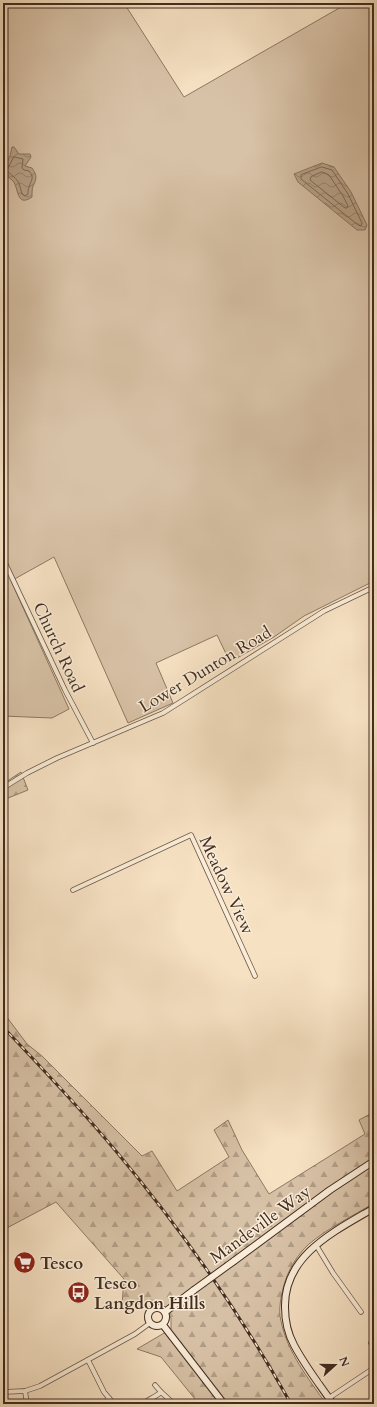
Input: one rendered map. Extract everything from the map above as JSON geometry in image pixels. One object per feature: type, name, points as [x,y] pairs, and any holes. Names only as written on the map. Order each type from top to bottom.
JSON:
[{"type":"main road","name":"Mandeville Way","points":[[165,1312],[330,1190],[374,1161]]},
{"type":"main road","points":[[331,1401],[294,1345],[285,1318],[285,1301],[288,1283],[299,1262],[316,1245],[329,1235],[374,1208]]},
{"type":"main road","points":[[154,1308],[159,1308],[165,1312],[166,1321],[163,1325],[156,1326],[150,1324],[148,1316],[150,1311],[154,1308]]},
{"type":"main road","points":[[163,1325],[224,1404]]},
{"type":"street","name":"Church Road","points":[[3,562],[6,565],[65,690],[93,743]]},
{"type":"street","name":"Lower Dunton Road","points":[[3,788],[39,767],[163,713],[324,611],[374,587]]},
{"type":"street","name":"Meadow View","points":[[73,890],[191,835],[255,976]]},
{"type":"street","points":[[316,1245],[336,1278],[361,1312]]},
{"type":"street","points":[[3,1392],[25,1391],[40,1386],[135,1334],[150,1324]]},
{"type":"street","points":[[371,1343],[374,1348]]},
{"type":"street","points":[[88,1360],[102,1387],[114,1404]]},
{"type":"street","points":[[331,1401],[374,1368]]},
{"type":"street","points":[[155,1385],[172,1402]]},
{"type":"street","points":[[25,1391],[27,1404]]},
{"type":"street","points":[[143,1404],[161,1392]]},
{"type":"street","points":[[104,1404],[109,1398]]},
{"type":"green space","points":[[3,3],[124,3],[184,97],[348,3],[374,3],[374,581],[304,616],[274,637],[230,662],[217,635],[156,663],[173,703],[128,723],[54,557],[11,581],[69,709],[52,718],[3,716]]},
{"type":"green space","points":[[21,772],[28,790],[3,800],[3,784]]},
{"type":"green space","points":[[3,1012],[27,1044],[42,1056],[142,1156],[152,1151],[177,1191],[229,1157],[214,1130],[228,1120],[242,1150],[269,1194],[365,1134],[359,1120],[374,1112],[374,1203],[324,1233],[305,1248],[297,1258],[288,1274],[281,1298],[280,1317],[288,1344],[299,1365],[326,1404],[199,1404],[161,1357],[137,1349],[171,1329],[171,1318],[163,1307],[152,1300],[139,1304],[122,1305],[124,1279],[56,1202],[3,1230]]},
{"type":"water","points":[[12,147],[14,147],[19,154],[30,154],[31,157],[25,166],[32,168],[36,175],[36,179],[32,197],[27,200],[21,199],[15,184],[4,172],[4,168],[10,156]]},
{"type":"water","points":[[322,163],[334,167],[351,192],[367,225],[365,230],[357,230],[298,182],[294,174]]},
{"type":"railway","points":[[3,1027],[46,1072],[115,1150],[187,1241],[252,1337],[291,1404]]},
{"type":"place","name":"Tesco","points":[[25,1263]]},
{"type":"place","name":"Tesco Langdon Hills","points":[[78,1293]]}]
